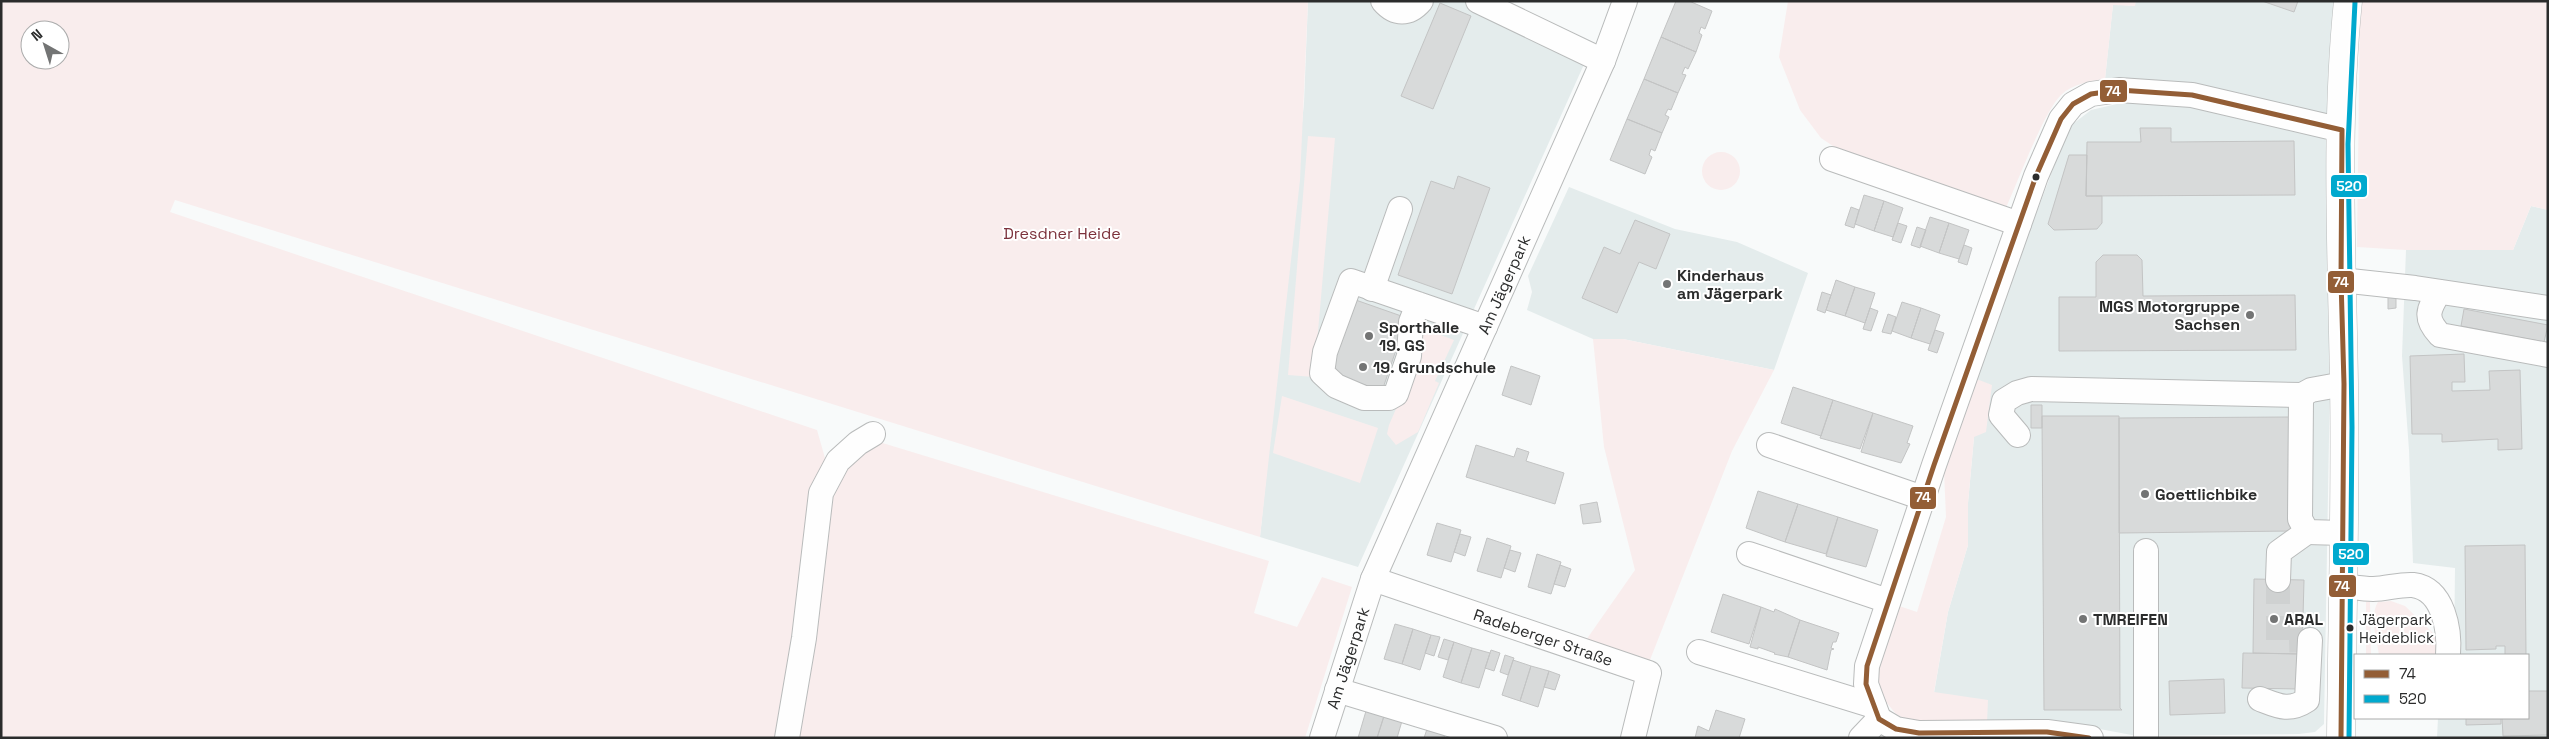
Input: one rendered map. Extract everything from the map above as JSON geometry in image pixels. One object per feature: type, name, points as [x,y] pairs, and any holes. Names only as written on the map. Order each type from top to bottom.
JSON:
[{"type":"main road","points":[[2341,738],[2348,694],[2342,639],[2344,384],[2342,130],[2344,41],[2348,1]]},
{"type":"street","points":[[1382,1],[1388,7],[1400,13],[1413,10],[1421,1]]},
{"type":"street","points":[[1478,1],[1603,61]]},
{"type":"street","name":"Am Jägerpark","points":[[1322,738],[1373,579],[1603,61],[1625,1]]},
{"type":"street","points":[[1861,738],[1876,712],[1866,684],[1867,666],[1888,600],[2036,176],[2061,119],[2073,104],[2091,94],[2119,90],[2192,95],[2342,130]]},
{"type":"street","points":[[1832,158],[2019,224]]},
{"type":"street","points":[[1372,289],[1400,209]]},
{"type":"street","points":[[2342,280],[2548,308]]},
{"type":"street","points":[[1418,304],[1411,322],[1409,356],[1396,394],[1389,398],[1364,398],[1336,386],[1322,374],[1336,319],[1351,281],[1486,326]]},
{"type":"street","points":[[2439,292],[2430,307],[2429,318],[2432,326],[2440,335],[2548,355]]},
{"type":"street","points":[[2018,435],[2001,415],[2004,401],[2017,393],[2031,389],[2302,395],[2311,390],[2344,384]]},
{"type":"street","points":[[2302,395],[2300,519],[2307,532]]},
{"type":"street","points":[[787,738],[804,638],[821,493],[838,461],[858,443],[873,434]]},
{"type":"street","points":[[1769,445],[1923,498]]},
{"type":"street","points":[[2278,580],[2279,552],[2307,532],[2343,533]]},
{"type":"street","points":[[2146,551],[2146,738]]},
{"type":"street","points":[[1749,554],[1888,600]]},
{"type":"street","name":"Radeberger Straße","points":[[1373,579],[1650,674],[1633,738]]},
{"type":"street","points":[[2342,586],[2373,589],[2414,585],[2429,593],[2442,609],[2446,619],[2449,637],[2448,654]]},
{"type":"street","points":[[2260,699],[2283,708],[2298,705],[2306,700],[2306,640],[2342,639]]},
{"type":"street","points":[[1699,652],[1876,712],[1896,729],[1919,732],[2013,735],[2047,732],[2091,738]]},
{"type":"street","points":[[1337,690],[1495,738]]},
{"type":"shaded area","name":"19. Grundschule","points":[[1308,1],[1492,1],[1590,51],[1358,567],[1260,537],[1304,103]]},
{"type":"shaded area","points":[[2136,1],[2336,1],[2331,117],[2305,133],[2325,139],[2334,151],[2324,724],[2315,732],[2299,734],[2137,736],[2073,724],[1987,723],[1934,693],[1948,612],[1968,545],[1968,503],[1974,437],[1974,378],[2069,127],[2091,110],[2121,103],[2124,84],[2105,79],[2113,4],[2134,6]]},
{"type":"shaded area","name":"Kinderhaus am Jägerpark","points":[[1569,187],[1675,229],[1737,242],[1808,273],[1774,370],[1623,339],[1593,339],[1527,310],[1532,292],[1528,276]]},
{"type":"shaded area","points":[[2531,206],[2548,210],[2548,738],[2437,738],[2438,719],[2529,719],[2529,654],[2454,654],[2455,568],[2413,563],[2409,450],[2402,356],[2406,250],[2513,250]]},
{"type":"green space","name":"Dresdner Heide","points":[[1,1],[1308,1],[1300,180],[1260,537],[175,200],[170,212],[817,430],[825,458],[813,490],[797,628],[778,738],[1,738]]},
{"type":"green space","points":[[1788,1],[2136,1],[2135,6],[2113,5],[2105,79],[2087,82],[2070,88],[2054,104],[2039,132],[2005,210],[1839,150],[1821,138],[1800,110],[1779,57]]},
{"type":"green space","points":[[2360,1],[2548,1],[2548,210],[2531,206],[2513,250],[2406,250],[2357,247]]},
{"type":"green space","points":[[1308,136],[1335,138],[1314,377],[1288,375]]},
{"type":"green space","points":[[1721,152],[1735,157],[1740,171],[1735,185],[1721,190],[1707,185],[1702,171],[1707,157]]},
{"type":"green space","points":[[1417,326],[1454,340],[1435,381],[1439,383],[1418,432],[1396,445],[1387,434],[1389,425],[1412,372]]},
{"type":"green space","points":[[1593,339],[1623,339],[1774,370],[1732,451],[1648,665],[1584,643],[1635,570],[1604,447]]},
{"type":"green space","points":[[1974,378],[1992,385],[1986,432],[1974,437],[1968,503],[1968,545],[1948,612],[1934,692],[1988,700],[1987,723],[1910,722],[1896,714],[1886,702],[1878,687],[1875,671],[1896,605],[1917,612],[1946,517],[1944,471]]},
{"type":"green space","points":[[1282,396],[1378,428],[1360,483],[1273,453]]},
{"type":"green space","points":[[876,441],[1269,561],[1254,613],[1297,627],[1322,577],[1352,587],[1305,738],[793,738],[829,493],[848,463]]},
{"type":"green space","points":[[2391,601],[2405,606],[2433,633],[2436,638],[2438,654],[2379,654],[2374,628],[2374,614],[2378,602]]},
{"type":"green space","points":[[2366,602],[2370,602],[2371,654],[2366,654]]},
{"type":"building","points":[[1676,1],[1689,1],[1712,11],[1705,29],[1701,27],[1699,33],[1702,35],[1696,52],[1661,37]]},
{"type":"building","points":[[2262,1],[2298,1],[2294,12]]},
{"type":"building","points":[[1440,3],[1471,16],[1433,109],[1401,96]]},
{"type":"building","points":[[1661,37],[1696,52],[1688,69],[1685,67],[1682,74],[1686,75],[1678,93],[1644,79]]},
{"type":"building","points":[[1644,79],[1678,93],[1671,110],[1668,109],[1665,115],[1669,117],[1662,133],[1627,119]]},
{"type":"building","points":[[1627,119],[1662,133],[1655,151],[1651,149],[1649,155],[1652,157],[1645,174],[1610,160]]},
{"type":"building","points":[[2140,128],[2171,128],[2171,142],[2294,141],[2295,195],[2086,196],[2087,142],[2141,142]]},
{"type":"building","points":[[2069,155],[2087,155],[2086,196],[2102,196],[2102,223],[2097,229],[2054,230],[2048,224]]},
{"type":"building","points":[[1458,176],[1490,188],[1452,294],[1398,275],[1431,181],[1454,189]]},
{"type":"building","points":[[1864,195],[1884,201],[1874,231],[1855,224]]},
{"type":"building","points":[[1884,201],[1903,208],[1893,237],[1874,231]]},
{"type":"building","points":[[1851,207],[1859,210],[1854,228],[1845,225]]},
{"type":"building","points":[[1930,217],[1949,223],[1939,253],[1920,246]]},
{"type":"building","name":"Kinderhaus am Jägerpark","points":[[1635,220],[1670,234],[1656,269],[1639,262],[1617,313],[1582,298],[1604,247],[1620,254]]},
{"type":"building","points":[[1898,223],[1907,226],[1901,243],[1892,240]]},
{"type":"building","points":[[1949,223],[1969,230],[1959,259],[1939,253]]},
{"type":"building","points":[[1917,227],[1926,230],[1920,248],[1911,245]]},
{"type":"building","points":[[1964,245],[1972,248],[1967,265],[1958,262]]},
{"type":"building","points":[[2103,255],[2137,255],[2142,260],[2143,296],[2295,295],[2296,350],[2059,351],[2059,297],[2096,297],[2096,262]]},
{"type":"building","points":[[1836,280],[1855,287],[1845,316],[1826,310]]},
{"type":"building","points":[[1855,287],[1875,293],[1865,323],[1845,316]]},
{"type":"building","points":[[1822,292],[1831,295],[1825,313],[1817,310]]},
{"type":"building","points":[[2396,296],[2396,308],[2388,309],[2388,297]]},
{"type":"building","name":"Sporthalle 19. GS","points":[[1350,298],[1407,318],[1382,391],[1325,371]]},
{"type":"building","points":[[1902,302],[1921,308],[1911,338],[1892,331]]},
{"type":"building","points":[[1870,308],[1878,311],[1871,331],[1863,329]]},
{"type":"building","points":[[1921,308],[1940,315],[1930,344],[1911,338]]},
{"type":"building","points":[[2464,309],[2548,325],[2544,342],[2461,326]]},
{"type":"building","points":[[1888,314],[1896,317],[1891,334],[1882,332]]},
{"type":"building","points":[[1935,330],[1944,333],[1937,353],[1928,350]]},
{"type":"building","points":[[2464,354],[2465,382],[2452,382],[2452,391],[2490,390],[2489,371],[2520,370],[2522,449],[2498,450],[2498,439],[2442,442],[2442,434],[2412,434],[2410,356]]},
{"type":"building","points":[[1511,366],[1540,376],[1531,405],[1502,395]]},
{"type":"building","points":[[1793,387],[1833,400],[1821,436],[1781,423]]},
{"type":"building","points":[[1833,400],[1873,413],[1860,449],[1820,438]]},
{"type":"building","points":[[2031,405],[2042,405],[2042,428],[2031,428]]},
{"type":"building","points":[[1873,413],[1913,426],[1907,443],[1910,444],[1901,463],[1861,452]]},
{"type":"building","points":[[2042,416],[2119,416],[2120,708],[2122,710],[2044,710]]},
{"type":"building","points":[[2291,417],[2292,531],[2119,533],[2119,418]]},
{"type":"building","points":[[1476,445],[1514,457],[1517,448],[1529,452],[1526,461],[1564,473],[1555,504],[1466,477]]},
{"type":"building","points":[[1758,491],[1798,504],[1785,542],[1746,528]]},
{"type":"building","points":[[1597,502],[1601,522],[1583,524],[1580,505]]},
{"type":"building","points":[[1798,504],[1838,517],[1826,554],[1785,542]]},
{"type":"building","points":[[1838,517],[1878,530],[1866,567],[1826,556]]},
{"type":"building","points":[[1437,523],[1461,530],[1451,562],[1427,555]]},
{"type":"building","points":[[1460,534],[1471,537],[1465,556],[1454,552]]},
{"type":"building","points":[[1487,538],[1511,546],[1501,578],[1477,571]]},
{"type":"building","points":[[2525,545],[2526,654],[2505,654],[2505,646],[2496,646],[2496,649],[2466,650],[2465,546]]},
{"type":"building","points":[[1510,550],[1521,553],[1515,572],[1504,568]]},
{"type":"building","points":[[1537,554],[1561,562],[1551,594],[1528,587]]},
{"type":"building","points":[[1560,565],[1571,569],[1565,587],[1554,584]]},
{"type":"building","points":[[2254,579],[2304,580],[2302,654],[2253,653]]},
{"type":"building","points":[[1723,594],[1761,607],[1749,644],[1711,632]]},
{"type":"building","points":[[1761,607],[1774,612],[1775,609],[1800,620],[1788,657],[1774,654],[1758,647],[1758,649],[1750,647]]},
{"type":"building","points":[[1800,620],[1839,633],[1836,642],[1833,642],[1831,648],[1834,649],[1831,650],[1827,670],[1788,657]]},
{"type":"building","points":[[1395,624],[1413,629],[1402,664],[1384,659]]},
{"type":"building","points":[[1413,629],[1431,635],[1420,670],[1402,664]]},
{"type":"building","points":[[1431,635],[1440,637],[1434,656],[1425,653]]},
{"type":"building","points":[[1444,639],[1454,642],[1448,660],[1438,657]]},
{"type":"building","points":[[1454,642],[1472,648],[1461,683],[1443,677]]},
{"type":"building","points":[[1472,648],[1490,653],[1479,688],[1461,683]]},
{"type":"building","points":[[1491,650],[1500,653],[1494,671],[1485,668]]},
{"type":"building","points":[[2243,653],[2300,654],[2299,689],[2242,688]]},
{"type":"building","points":[[1505,655],[1514,658],[1508,675],[1500,672]]},
{"type":"building","points":[[1513,660],[1531,666],[1520,701],[1502,695]]},
{"type":"building","points":[[1531,666],[1549,671],[1538,707],[1520,701]]},
{"type":"building","points":[[1549,671],[1560,675],[1555,690],[1544,687]]},
{"type":"building","points":[[2224,679],[2225,713],[2170,715],[2169,681]]},
{"type":"building","points":[[2529,691],[2548,691],[2548,735],[2503,736],[2502,719],[2529,719]]},
{"type":"building","points":[[1716,710],[1745,719],[1739,738],[1695,738],[1698,726],[1709,731]]},
{"type":"building","points":[[1366,711],[1384,716],[1377,738],[1358,738]]},
{"type":"building","points":[[1384,716],[1402,721],[1397,738],[1377,738]]},
{"type":"building","points":[[2466,719],[2501,719],[2501,724],[2466,725]]},
{"type":"building","points":[[1427,729],[1445,734],[1444,738],[1424,738]]},
{"type":"tunnel","points":[[2278,580],[2278,641],[2303,640]]},
{"type":"transit line","name":"520","points":[[2349,738],[2352,427],[2348,144],[2355,2]]},
{"type":"transit line","name":"74","points":[[1879,719],[1866,684],[1867,666],[1934,465],[2036,176],[2061,119],[2073,104],[2091,94],[2119,90],[2192,95],[2342,130]]},
{"type":"transit line","name":"74","points":[[2341,738],[2344,384],[2341,280],[2342,130]]},
{"type":"transit line","name":"74","points":[[1879,719],[1896,729],[1919,733],[2047,732],[2089,738]]},
{"type":"place","name":"Kinderhaus am Jägerpark","points":[[1667,284]]},
{"type":"place","name":"MGS Motorgruppe Sachsen","points":[[2250,315]]},
{"type":"place","name":"Sporthalle 19. GS","points":[[1369,336]]},
{"type":"place","name":"19. Grundschule","points":[[1363,367]]},
{"type":"place","name":"Goettlichbike","points":[[2145,494]]},
{"type":"place","name":"TMREIFEN","points":[[2083,619]]},
{"type":"place","name":"ARAL","points":[[2274,619]]},
{"type":"place","name":"Jägerpark Heideblick","points":[[2350,628]]}]
